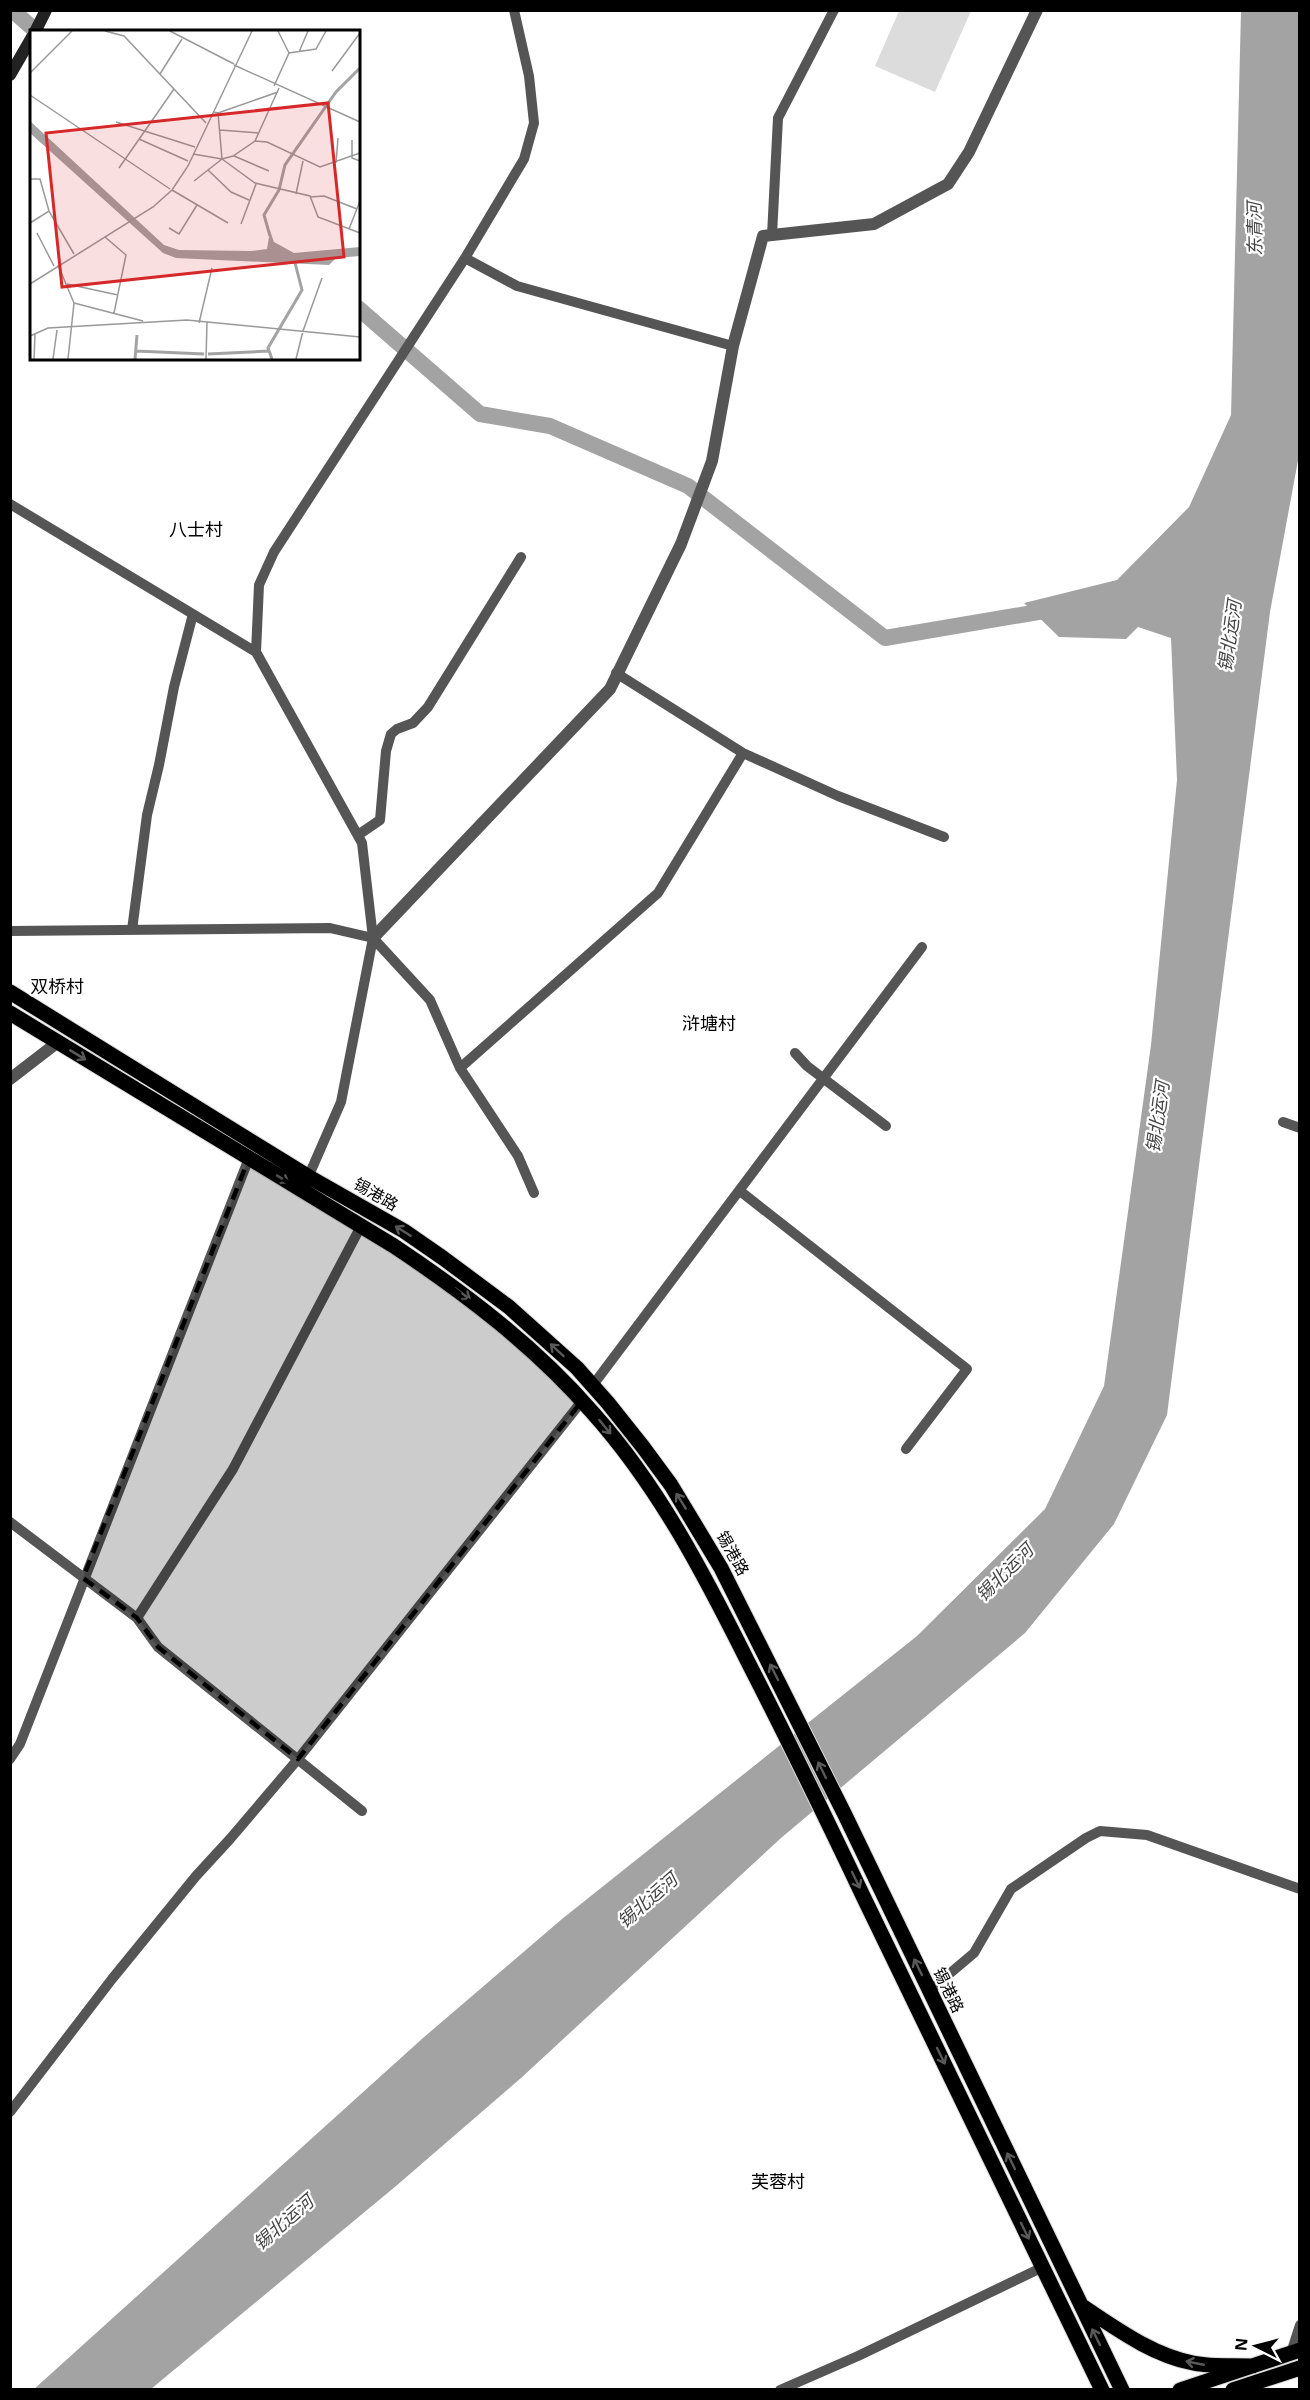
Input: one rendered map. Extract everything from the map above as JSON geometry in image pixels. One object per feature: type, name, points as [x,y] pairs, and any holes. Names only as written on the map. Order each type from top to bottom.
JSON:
[{"type":"main road","points":[[36,30],[46,10]]},
{"type":"main road","points":[[10,75],[29,42]]},
{"type":"main road","name":"锡港路","points":[[10,992],[309,1176],[404,1231],[451,1263],[525,1321],[592,1385],[644,1447],[671,1485],[721,1568],[845,1815],[1122,2390]]},
{"type":"main road","points":[[10,1013],[361,1226],[433,1273],[497,1321],[555,1373],[582,1401],[629,1458],[681,1535],[705,1577],[830,1827],[1102,2390]]},
{"type":"main road","points":[[1081,2305],[1160,2354],[1193,2363],[1253,2366]]},
{"type":"main road","points":[[1180,2390],[1295,2352]]},
{"type":"main road","points":[[1233,2390],[1251,2386],[1299,2368]]},
{"type":"street","points":[[256,652],[259,585],[274,552],[465,258],[524,159],[534,123],[529,76],[514,10]]},
{"type":"street","points":[[772,235],[777,118],[834,10]]},
{"type":"street","points":[[373,938],[610,689],[681,544],[712,462],[733,346],[763,236],[874,224],[948,184],[969,152],[1037,10]]},
{"type":"street","points":[[465,258],[517,286],[733,346]]},
{"type":"street","points":[[10,504],[256,652],[362,843],[373,938],[341,1102],[301,1190]]},
{"type":"street","points":[[358,835],[380,820],[386,751],[391,734],[413,723],[428,707],[521,557]]},
{"type":"street","points":[[132,930],[147,815],[174,687],[193,614]]},
{"type":"street","points":[[616,673],[743,753],[838,796],[944,837]]},
{"type":"street","points":[[460,1068],[658,893],[743,753]]},
{"type":"street","points":[[10,931],[330,928],[373,938],[430,1000],[460,1068],[518,1156],[534,1193]]},
{"type":"street","points":[[592,1385],[922,947]]},
{"type":"street","points":[[10,1079],[58,1042]]},
{"type":"street","points":[[795,1053],[824,1080],[886,1126]]},
{"type":"street","points":[[1283,1122],[1299,1128]]},
{"type":"street","points":[[10,1759],[20,1744],[249,1158]]},
{"type":"street","points":[[740,1191],[967,1369],[906,1449]]},
{"type":"street","points":[[137,1618],[233,1469],[361,1226]]},
{"type":"street","points":[[10,2112],[112,1980],[196,1876],[298,1759],[582,1401]]},
{"type":"street","points":[[10,1522],[137,1618],[158,1647],[362,1811]]},
{"type":"street","points":[[930,1991],[974,1953],[1011,1889],[1100,1831],[1147,1835],[1299,1889]]},
{"type":"street","points":[[780,2390],[868,2351],[1043,2267]]},
{"type":"street","points":[[1295,2352],[1299,2325]]},
{"type":"highlighted area","points":[[249,1158],[433,1273],[530,1349],[582,1401],[298,1759],[158,1647],[137,1618],[83,1578]]},
{"type":"shaded area","points":[[899,11],[971,11],[935,92],[875,66]]},
{"type":"water","points":[[1241,11],[1299,11],[1299,455],[1270,612],[1167,1415],[1114,1524],[1025,1633],[781,1838],[521,2078],[396,2186],[151,2389],[33,2390],[423,2038],[562,1919],[917,1636],[1045,1509],[1104,1386],[1151,1045],[1177,780],[1171,638],[1138,627],[1126,639],[1059,637],[1024,603],[1117,580],[1189,507],[1231,415]]},
{"type":"waterway","points":[[12,10],[35,30]]},
{"type":"waterway","points":[[360,310],[480,414],[550,426],[688,486],[885,638],[1056,609]]},
{"type":"district","name":"八士村","points":[[196,529]]},
{"type":"district","name":"双桥村","points":[[57,986]]},
{"type":"district","name":"浒塘村","points":[[709,1023]]},
{"type":"district","name":"芙蓉村","points":[[778,2181]]},
{"type":"water label","name":"东青河","points":[[1254,229]]},
{"type":"water label","name":"锡北运河","points":[[1229,636]]},
{"type":"water label","name":"锡北运河","points":[[1157,1117]]},
{"type":"water label","name":"锡北运河","points":[[1004,1572]]},
{"type":"water label","name":"锡北运河","points":[[647,1900]]},
{"type":"water label","name":"锡北运河","points":[[283,2222]]}]
